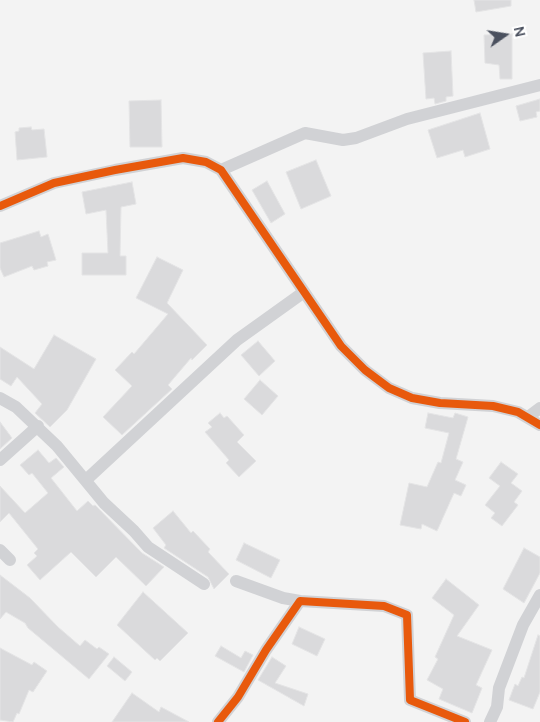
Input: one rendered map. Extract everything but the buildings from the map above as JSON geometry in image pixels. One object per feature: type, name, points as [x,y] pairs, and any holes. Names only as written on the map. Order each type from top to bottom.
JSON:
[{"type":"street","points":[[221,170],[305,133],[343,140],[356,138],[407,119],[540,85]]},
{"type":"street","points":[[0,206],[54,183],[183,158],[206,162],[221,170],[341,346],[365,370],[389,388],[412,398],[440,403],[493,406],[518,412],[540,425]]},
{"type":"street","points":[[86,480],[237,340],[304,292]]},
{"type":"street","points":[[0,398],[16,407],[38,426],[104,503],[148,547],[204,584]]},
{"type":"street","points":[[528,417],[540,408]]},
{"type":"street","points":[[0,460],[38,426]]},
{"type":"street","points":[[0,550],[10,560]]},
{"type":"street","points":[[236,580],[256,586],[283,598],[300,601],[384,606],[407,615],[410,700],[465,722]]},
{"type":"street","points":[[490,722],[497,707],[499,688],[523,625],[540,595]]},
{"type":"street","points":[[218,722],[238,697],[266,650],[300,601]]},
{"type":"cycle path","points":[[0,206],[54,183],[183,158],[206,162],[221,170],[341,346],[365,370],[389,388],[412,398],[440,403],[493,406],[518,412],[540,425]]},
{"type":"cycle path","points":[[218,722],[238,697],[266,650],[300,601],[384,606],[407,615],[410,700],[465,722]]}]
